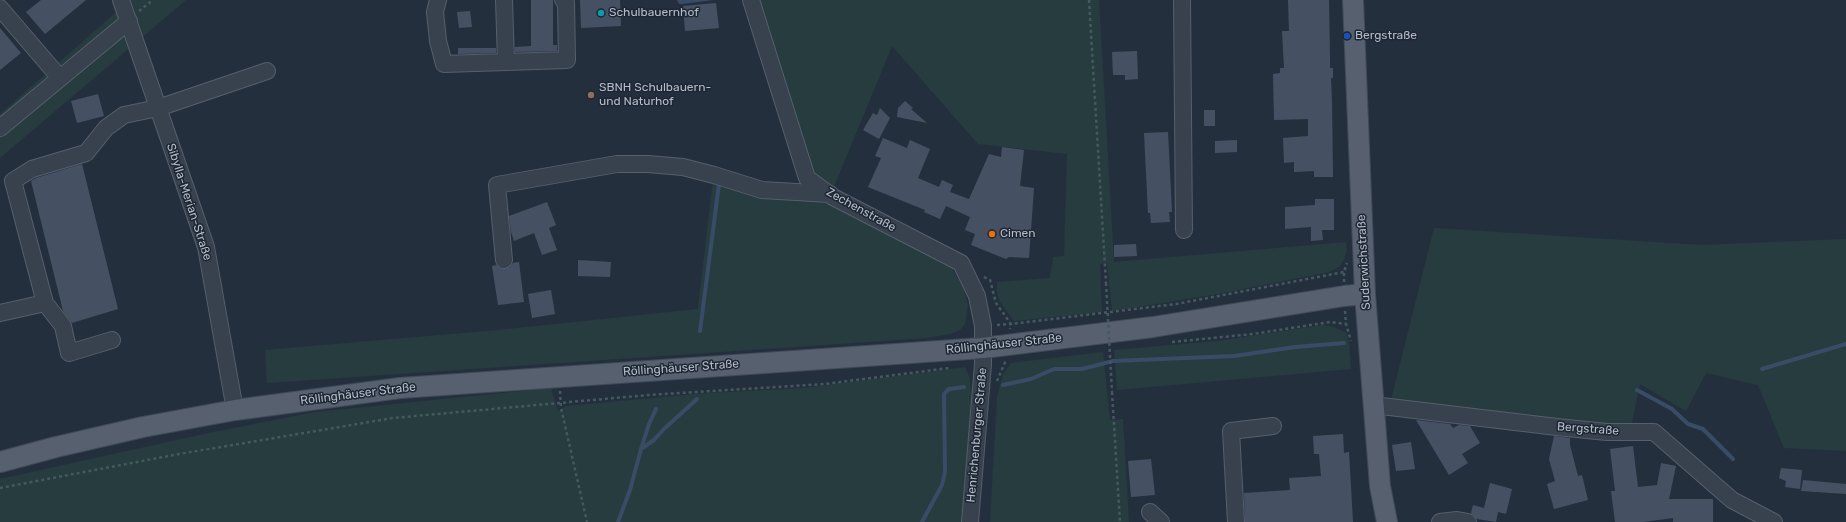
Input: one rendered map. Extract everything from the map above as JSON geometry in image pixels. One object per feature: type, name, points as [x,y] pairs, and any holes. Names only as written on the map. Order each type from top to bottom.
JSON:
[{"type":"main road","name":"Suderwichstraße","points":[[1353,0],[1365,294],[1380,486],[1387,522]]},
{"type":"main road","name":"Röllinghäuser Straße","points":[[0,462],[56,447],[144,427],[235,410],[400,388],[983,348],[1153,327],[1344,296],[1365,294]]},
{"type":"street","name":"Sibylla-Merian-Straße","points":[[121,0],[206,247],[235,410]]},
{"type":"street","points":[[438,0],[435,12],[438,41],[444,64],[567,60],[566,3],[563,0]]},
{"type":"street","points":[[504,0],[506,62]]},
{"type":"street","name":"Zechenstraße","points":[[751,0],[807,178],[831,194],[961,263]]},
{"type":"street","points":[[1182,0],[1184,230]]},
{"type":"street","points":[[0,8],[60,78]]},
{"type":"street","points":[[0,128],[129,22]]},
{"type":"street","points":[[112,340],[69,353],[63,326],[45,303],[13,181],[32,168],[86,153],[106,128],[124,116],[158,108],[267,71]]},
{"type":"street","points":[[504,260],[497,184],[617,164],[648,164],[684,167],[762,190],[831,194]]},
{"type":"street","points":[[961,263],[977,296],[983,326],[983,348]]},
{"type":"street","points":[[0,314],[45,303]]},
{"type":"street","name":"Henrichenburger Straße","points":[[970,522],[981,396],[983,348]]},
{"type":"street","name":"Bergstraße","points":[[1373,405],[1607,432],[1654,432],[1732,500],[1774,522]]},
{"type":"street","points":[[1236,522],[1231,431],[1273,426]]},
{"type":"street","points":[[1440,522],[1457,520],[1468,522]]},
{"type":"path","points":[[1089,0],[1120,522]]},
{"type":"path","points":[[961,263],[990,280],[996,304],[1011,324],[1176,304],[1344,272]]},
{"type":"path","points":[[0,488],[179,454],[393,418],[648,395],[825,384],[957,367]]},
{"type":"path","points":[[558,377],[561,403],[587,522]]},
{"type":"green space","points":[[130,0],[186,0],[0,158],[0,114]]},
{"type":"green space","points":[[751,0],[1099,0],[1114,262],[1346,242],[1347,251],[1344,260],[1339,267],[1329,272],[1218,294],[1112,311],[1107,263],[1100,264],[1102,312],[1014,321],[1000,302],[997,292],[997,282],[1050,278],[1053,257],[1064,256],[1067,154],[978,144],[892,46],[831,194],[807,178]]},
{"type":"green space","points":[[713,179],[817,197],[931,252],[952,268],[964,289],[968,306],[965,324],[960,330],[950,334],[926,338],[267,383],[265,350],[498,330],[698,309]]},
{"type":"green space","points":[[1434,228],[1702,245],[1846,239],[1846,451],[1784,448],[1758,385],[1706,373],[1686,411],[1640,384],[1631,427],[1391,400]]},
{"type":"green space","points":[[1323,325],[1334,327],[1346,333],[1349,342],[1351,369],[1117,390],[1114,350],[1218,341]]},
{"type":"green space","points":[[1103,352],[1110,420],[1123,419],[1129,522],[990,522],[997,397],[1003,374],[1011,363]]},
{"type":"green space","points":[[965,367],[970,378],[971,392],[970,439],[963,522],[0,522],[0,479],[204,434],[315,412],[551,388],[558,411],[566,406],[707,393],[804,388]]},
{"type":"water","points":[[677,0],[713,0],[679,4]]},
{"type":"building","points":[[41,0],[86,0],[45,34],[26,12]]},
{"type":"building","points":[[531,0],[553,0],[553,45],[557,45],[557,51],[515,52],[515,47],[531,46]]},
{"type":"building","name":"Schulbauernhof","points":[[580,0],[620,0],[621,26],[581,28]]},
{"type":"building","points":[[1288,0],[1329,0],[1330,68],[1333,68],[1333,78],[1331,78],[1333,177],[1314,177],[1314,171],[1294,172],[1294,162],[1284,163],[1283,138],[1308,136],[1308,119],[1274,120],[1273,74],[1280,73],[1280,68],[1284,68],[1282,31],[1289,31]]},
{"type":"building","points":[[716,3],[719,28],[685,31],[683,6]]},
{"type":"building","points":[[470,11],[472,27],[459,28],[457,12]]},
{"type":"building","points":[[0,28],[21,53],[0,70]]},
{"type":"building","points":[[458,48],[496,48],[496,53],[458,54]]},
{"type":"building","points":[[1137,51],[1138,79],[1125,80],[1125,75],[1113,75],[1112,52]]},
{"type":"building","points":[[98,94],[104,116],[77,123],[71,101]]},
{"type":"building","points":[[905,101],[913,108],[911,109],[927,123],[897,117],[898,108]]},
{"type":"building","points":[[880,108],[890,118],[879,139],[863,130],[873,113],[877,115]]},
{"type":"building","points":[[1204,110],[1215,110],[1215,126],[1204,126]]},
{"type":"building","points":[[1168,132],[1172,212],[1169,212],[1170,222],[1151,223],[1150,213],[1148,213],[1144,133]]},
{"type":"building","points":[[883,138],[907,148],[910,140],[930,149],[918,178],[939,187],[942,180],[953,185],[950,192],[969,199],[989,154],[1001,157],[1002,147],[1024,150],[1020,186],[1034,188],[1029,258],[1009,257],[1006,259],[971,245],[975,234],[965,230],[970,217],[946,206],[940,219],[924,212],[925,210],[868,187],[881,158],[875,156]]},
{"type":"building","points":[[1237,140],[1237,152],[1215,153],[1215,141]]},
{"type":"building","points":[[82,164],[118,309],[72,323],[63,311],[31,181],[36,178]]},
{"type":"building","points":[[1315,199],[1334,199],[1334,230],[1322,230],[1323,240],[1311,241],[1311,227],[1285,229],[1285,207],[1315,205]]},
{"type":"building","points":[[547,202],[556,225],[549,228],[557,250],[542,255],[534,233],[514,241],[509,216]]},
{"type":"building","points":[[1136,244],[1137,256],[1114,257],[1114,245]]},
{"type":"building","points":[[578,260],[611,262],[610,277],[578,276]]},
{"type":"building","points":[[519,262],[524,302],[498,305],[492,266],[496,265],[505,269],[510,267],[513,263]]},
{"type":"building","points":[[551,290],[555,314],[532,318],[528,294]]},
{"type":"building","points":[[1416,420],[1450,424],[1453,428],[1459,425],[1470,426],[1480,443],[1462,454],[1468,463],[1449,475]]},
{"type":"building","points":[[1343,434],[1344,453],[1349,452],[1353,522],[1245,522],[1244,493],[1290,490],[1289,478],[1321,476],[1319,454],[1314,454],[1313,436]]},
{"type":"building","points":[[1554,436],[1570,438],[1570,445],[1578,476],[1582,475],[1588,500],[1554,509],[1547,484],[1555,481],[1549,459]]},
{"type":"building","points":[[1411,442],[1415,469],[1396,471],[1392,445]]},
{"type":"building","points":[[1633,446],[1638,487],[1657,485],[1661,463],[1676,466],[1669,499],[1713,499],[1713,522],[1673,522],[1673,518],[1643,522],[1615,522],[1611,491],[1615,491],[1610,449]]},
{"type":"building","points":[[1151,459],[1155,495],[1131,497],[1128,461]]},
{"type":"building","points":[[1781,468],[1802,470],[1800,489],[1785,487],[1786,481],[1779,478]]},
{"type":"building","points":[[1803,480],[1846,484],[1846,494],[1801,491]]},
{"type":"building","points":[[1490,483],[1512,489],[1506,514],[1498,512],[1496,522],[1477,519],[1471,513],[1473,505],[1484,508]]},
{"type":"waterway","points":[[700,331],[719,184]]},
{"type":"waterway","points":[[1003,385],[1031,379],[1054,369],[1082,369],[1113,361],[1234,356],[1295,347],[1344,343]]},
{"type":"waterway","points":[[1762,369],[1846,344]]},
{"type":"waterway","points":[[922,522],[942,485],[945,472],[944,394],[949,389],[964,387]]},
{"type":"waterway","points":[[1637,390],[1672,409],[1688,424],[1703,429],[1733,459]]},
{"type":"waterway","points":[[618,522],[630,490],[641,449],[654,440],[697,399]]},
{"type":"waterway","points":[[641,449],[649,424],[656,409]]},
{"type":"place","name":"Schulbauernhof","points":[[601,13]]},
{"type":"place","name":"Bergstraße","points":[[1347,36]]},
{"type":"place","name":"SBNH Schulbauern- und Naturhof","points":[[591,95]]},
{"type":"place","name":"Cimen","points":[[992,234]]}]
